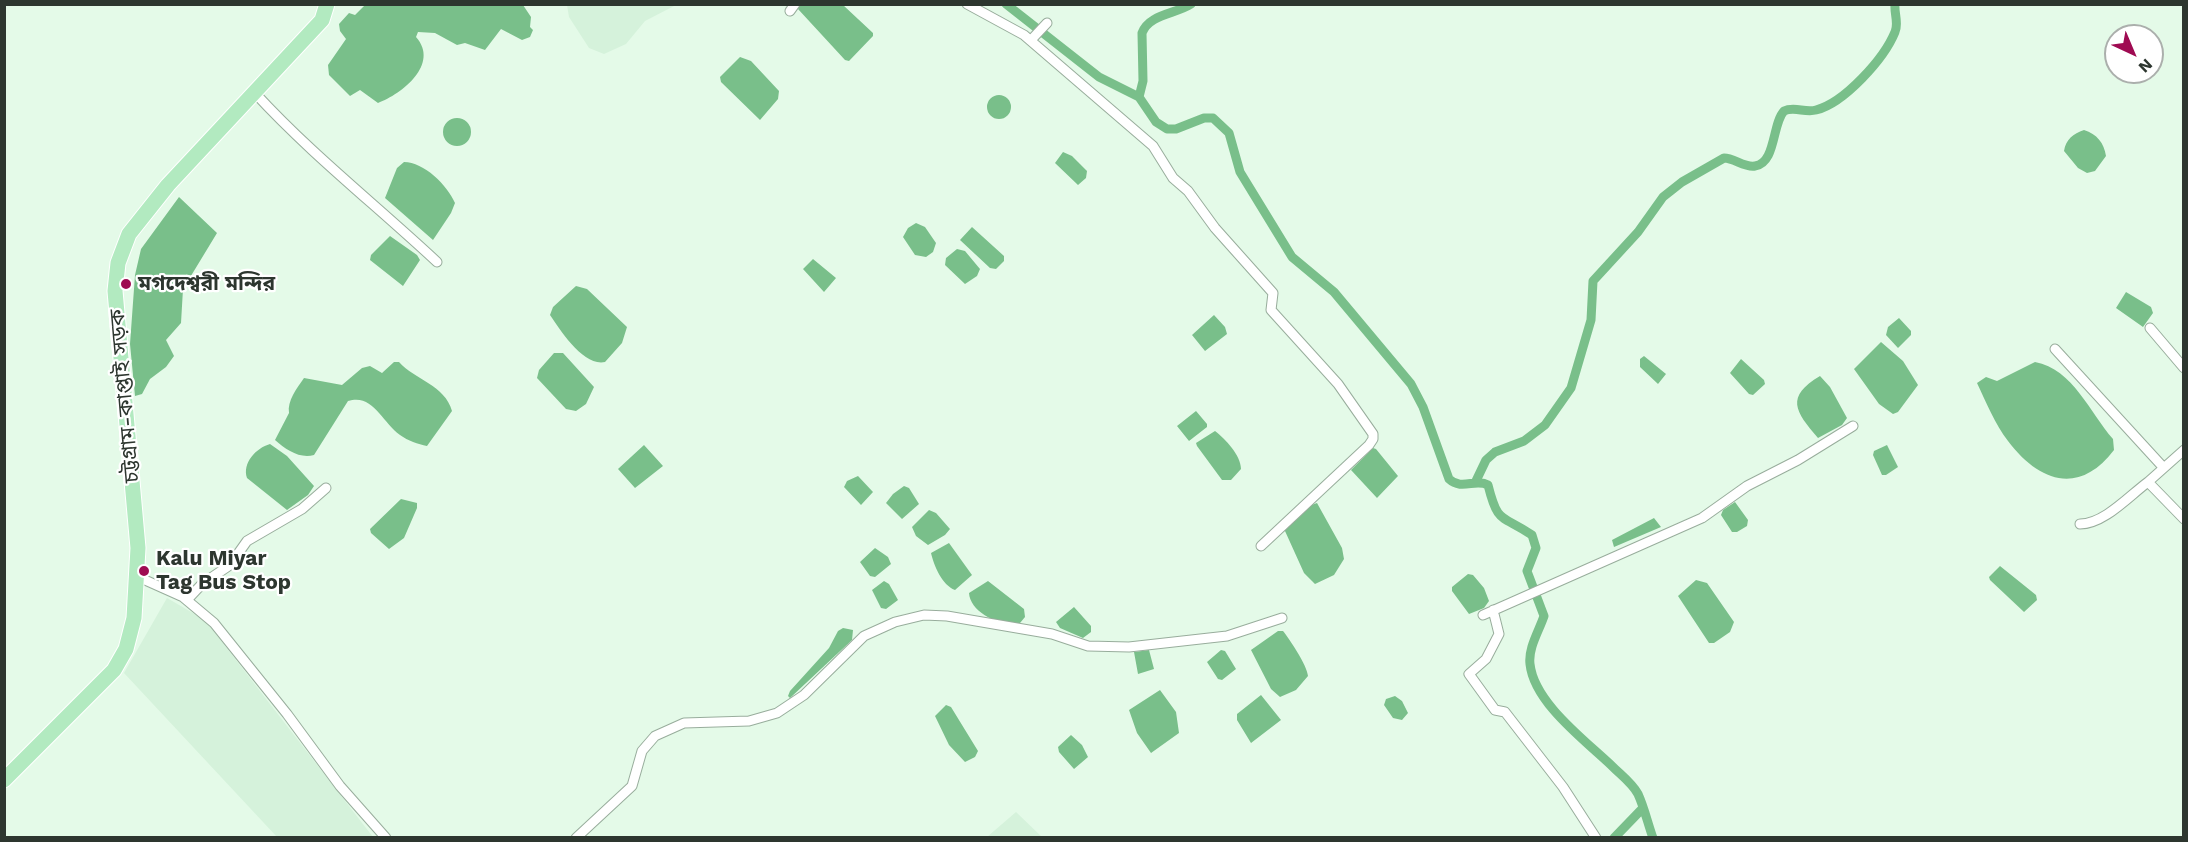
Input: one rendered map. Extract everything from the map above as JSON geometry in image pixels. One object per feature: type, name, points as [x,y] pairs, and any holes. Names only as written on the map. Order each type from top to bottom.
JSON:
[{"type":"main road","name":"চট্টগ্রাম-কাপ্তাই সড়ক","points":[[4,780],[114,670],[126,649],[134,618],[138,548],[115,291],[118,263],[129,234],[168,184],[322,20],[327,4]]},
{"type":"street","points":[[967,4],[1008,24],[1031,40],[1153,146],[1173,178],[1188,191],[1215,228],[1273,292],[1271,310],[1338,384],[1373,434],[1369,445],[1261,546]]},
{"type":"street","points":[[1031,40],[1047,23]]},
{"type":"street","points":[[255,93],[289,131],[377,206],[437,262]]},
{"type":"street","points":[[2150,328],[2184,368]]},
{"type":"street","points":[[2055,349],[2163,467]]},
{"type":"street","points":[[1483,615],[1702,518],[1747,486],[1798,460],[1853,426]]},
{"type":"street","points":[[2080,524],[2088,524],[2103,517],[2184,450]]},
{"type":"street","points":[[2148,482],[2184,519]]},
{"type":"street","points":[[187,600],[202,584],[230,565],[247,541],[302,509],[326,488]]},
{"type":"street","points":[[136,576],[187,600],[214,623],[245,660],[340,786],[386,837]]},
{"type":"street","points":[[1493,610],[1499,634],[1486,659],[1469,674],[1495,710],[1505,712],[1538,754],[1596,837]]},
{"type":"street","points":[[576,837],[632,786],[642,751],[656,736],[684,723],[749,722],[777,713],[804,695],[864,636],[895,622],[924,615],[947,616],[1052,634],[1088,646],[1129,647],[1227,636],[1282,618]]},
{"type":"shaded area","points":[[567,4],[676,5],[645,21],[626,44],[604,54],[589,48],[569,17]]},
{"type":"shaded area","points":[[799,4],[843,5],[873,33],[873,36],[849,61],[845,60],[798,9]]},
{"type":"shaded area","points":[[365,5],[523,5],[531,17],[530,27],[533,30],[530,37],[522,40],[501,29],[485,50],[465,43],[457,45],[435,33],[418,32],[416,37],[422,47],[424,57],[421,67],[407,85],[388,99],[378,103],[360,90],[350,96],[329,75],[328,65],[346,39],[340,31],[339,24],[349,13],[355,15]]},
{"type":"shaded area","points":[[740,57],[751,61],[779,91],[778,99],[760,120],[721,82],[720,77]]},
{"type":"shaded area","points":[[999,95],[1007,99],[1011,107],[1007,115],[999,119],[991,115],[987,107],[991,99]]},
{"type":"shaded area","points":[[457,118],[467,122],[471,132],[467,142],[457,146],[447,142],[443,132],[447,122]]},
{"type":"shaded area","points":[[2084,130],[2099,140],[2106,156],[2095,171],[2087,173],[2078,168],[2064,151],[2066,143]]},
{"type":"shaded area","points":[[1063,152],[1072,156],[1087,171],[1086,178],[1078,185],[1055,163]]},
{"type":"shaded area","points":[[404,162],[427,170],[441,182],[455,203],[433,240],[385,198],[397,168]]},
{"type":"shaded area","points":[[179,197],[217,233],[183,289],[181,323],[166,340],[174,356],[166,367],[150,379],[142,394],[135,396],[130,344],[135,275],[141,249]]},
{"type":"shaded area","points":[[916,223],[925,227],[936,243],[933,252],[926,257],[915,255],[903,237],[908,228]]},
{"type":"shaded area","points":[[972,227],[1004,256],[1004,261],[996,269],[990,268],[960,240]]},
{"type":"shaded area","points":[[390,236],[417,255],[420,260],[403,286],[370,260],[371,255]]},
{"type":"shaded area","points":[[957,249],[965,251],[980,269],[977,276],[965,284],[945,265],[946,258]]},
{"type":"shaded area","points":[[813,259],[836,278],[824,292],[803,269]]},
{"type":"shaded area","points":[[576,286],[587,289],[627,327],[622,343],[605,362],[589,359],[581,353],[566,338],[550,315],[553,307]]},
{"type":"shaded area","points":[[2126,292],[2151,307],[2153,313],[2143,327],[2116,308]]},
{"type":"shaded area","points":[[1214,315],[1225,327],[1227,334],[1205,351],[1192,335]]},
{"type":"shaded area","points":[[1899,318],[1911,331],[1911,335],[1898,348],[1886,335],[1888,327]]},
{"type":"shaded area","points":[[1881,342],[1903,361],[1918,385],[1898,412],[1893,414],[1879,404],[1854,369]]},
{"type":"shaded area","points":[[554,353],[563,353],[594,387],[586,404],[576,411],[566,409],[537,378],[539,370]]},
{"type":"shaded area","points":[[1644,356],[1666,374],[1658,384],[1640,367],[1640,359]]},
{"type":"shaded area","points":[[1741,359],[1764,380],[1765,384],[1753,395],[1749,394],[1730,373]]},
{"type":"shaded area","points":[[394,362],[399,362],[436,389],[443,395],[452,411],[427,446],[403,437],[371,405],[357,400],[348,401],[314,455],[304,456],[293,453],[275,440],[289,413],[293,395],[304,378],[342,385],[362,368],[370,366],[382,373]]},
{"type":"shaded area","points":[[2035,362],[2060,373],[2080,393],[2113,439],[2114,450],[2101,465],[2087,474],[2073,478],[2059,478],[2046,474],[2033,466],[2020,455],[2003,434],[1977,383],[1986,377],[1997,381]]},
{"type":"shaded area","points":[[1820,376],[1830,387],[1847,418],[1842,425],[1818,438],[1804,420],[1797,405],[1802,391]]},
{"type":"shaded area","points":[[1196,411],[1207,427],[1189,441],[1177,426]]},
{"type":"shaded area","points":[[1215,431],[1232,448],[1240,464],[1241,469],[1231,480],[1222,480],[1196,443]]},
{"type":"shaded area","points":[[270,444],[287,456],[314,486],[308,495],[287,510],[247,478],[246,472],[251,457]]},
{"type":"shaded area","points":[[644,445],[663,466],[635,488],[618,469]]},
{"type":"shaded area","points":[[1887,445],[1898,467],[1882,475],[1873,455],[1874,451]]},
{"type":"shaded area","points":[[1373,448],[1398,476],[1377,498],[1351,470]]},
{"type":"shaded area","points":[[858,476],[873,492],[861,505],[844,487],[847,481]]},
{"type":"shaded area","points":[[904,486],[909,488],[919,504],[902,519],[886,503]]},
{"type":"shaded area","points":[[401,499],[417,503],[417,508],[404,538],[389,549],[371,533],[370,529]]},
{"type":"shaded area","points":[[1735,502],[1748,520],[1747,526],[1737,532],[1732,532],[1721,515],[1723,510]]},
{"type":"shaded area","points":[[1317,503],[1342,548],[1344,559],[1334,575],[1315,584],[1304,573],[1285,531],[1285,526],[1306,507]]},
{"type":"shaded area","points":[[929,510],[936,513],[950,529],[945,535],[928,545],[916,536],[912,527]]},
{"type":"shaded area","points":[[1654,518],[1661,527],[1614,547],[1612,540]]},
{"type":"shaded area","points":[[949,543],[972,575],[955,590],[942,580],[931,553]]},
{"type":"shaded area","points":[[875,548],[888,557],[891,564],[875,577],[870,576],[860,562]]},
{"type":"shaded area","points":[[2000,566],[2036,595],[2037,600],[2024,612],[1990,580],[1989,577]]},
{"type":"shaded area","points":[[1468,574],[1473,575],[1484,588],[1489,601],[1484,608],[1469,614],[1452,591],[1452,587]]},
{"type":"shaded area","points":[[1696,580],[1707,583],[1734,622],[1730,632],[1714,643],[1709,643],[1678,596]]},
{"type":"shaded area","points":[[884,581],[889,584],[898,600],[886,609],[881,608],[872,590]]},
{"type":"shaded area","points":[[988,581],[1024,609],[1025,617],[1020,623],[997,621],[981,613],[975,607],[969,593]]},
{"type":"shaded area","points":[[167,598],[205,620],[373,837],[277,837],[124,673]]},
{"type":"shaded area","points":[[1074,607],[1091,626],[1091,632],[1083,638],[1060,628],[1056,622]]},
{"type":"shaded area","points":[[843,628],[853,630],[852,640],[790,698],[788,696],[790,691],[829,648],[838,631]]},
{"type":"shaded area","points":[[1278,631],[1283,631],[1290,640],[1308,676],[1296,690],[1280,697],[1271,689],[1251,650]]},
{"type":"shaded area","points":[[1149,650],[1154,669],[1138,674],[1134,652]]},
{"type":"shaded area","points":[[1221,650],[1225,651],[1236,669],[1222,680],[1218,679],[1207,662]]},
{"type":"shaded area","points":[[1160,690],[1176,712],[1179,733],[1151,753],[1137,733],[1129,710]]},
{"type":"shaded area","points":[[1261,695],[1281,720],[1251,743],[1237,720],[1237,714]]},
{"type":"shaded area","points":[[1395,696],[1402,701],[1408,713],[1402,720],[1393,718],[1384,705],[1386,699]]},
{"type":"shaded area","points":[[946,705],[951,707],[978,751],[975,757],[965,762],[949,745],[935,716]]},
{"type":"shaded area","points":[[1071,735],[1082,745],[1088,757],[1074,769],[1059,752],[1058,747]]},
{"type":"shaded area","points":[[1016,812],[1042,837],[987,837]]},
{"type":"waterway","points":[[1006,4],[1099,77],[1139,97],[1156,122],[1167,129],[1176,129],[1204,118],[1213,118],[1229,133],[1240,172],[1292,257],[1334,292],[1411,384],[1423,407],[1449,479],[1459,484],[1483,483],[1488,485],[1498,513],[1532,535],[1536,548],[1527,571],[1544,616],[1534,640],[1530,658],[1534,679],[1551,707],[1636,790],[1653,838]]},
{"type":"waterway","points":[[1139,97],[1143,81],[1142,33],[1150,22],[1191,4]]},
{"type":"waterway","points":[[1475,483],[1486,460],[1495,452],[1524,441],[1545,425],[1571,388],[1591,320],[1593,281],[1638,232],[1663,197],[1682,182],[1724,158],[1751,166],[1762,163],[1770,151],[1777,125],[1784,111],[1792,109],[1812,111],[1839,99],[1873,67],[1890,43],[1897,25],[1895,4]]},
{"type":"waterway","points":[[1614,838],[1642,809]]},
{"type":"place","name":"মগদেশ্বরী মন্দির","points":[[126,284]]},
{"type":"place","name":"Kalu Miyar Tag Bus Stop","points":[[144,571]]}]
